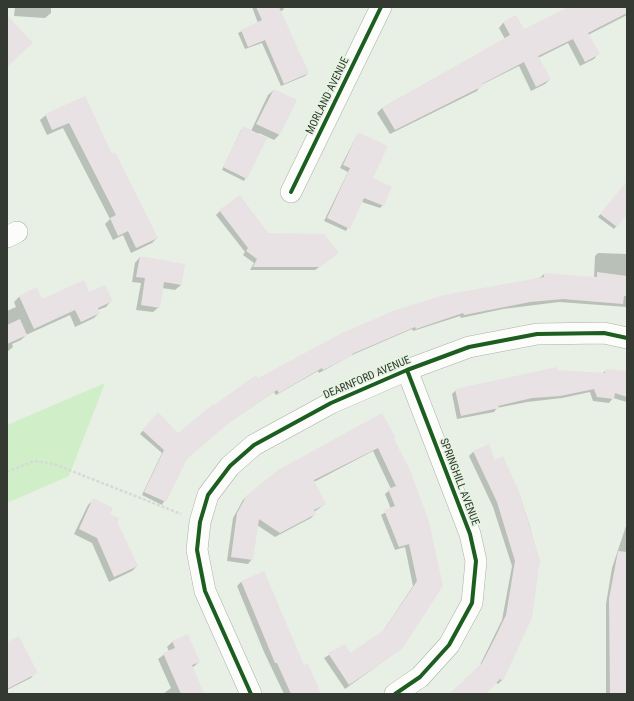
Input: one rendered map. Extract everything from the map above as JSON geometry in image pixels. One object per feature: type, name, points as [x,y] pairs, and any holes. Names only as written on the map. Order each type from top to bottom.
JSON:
[{"type":"street","name":"MORLAND AVENUE","points":[[291,192],[381,7]]},
{"type":"street","name":"DEARNFORD AVENUE","points":[[251,694],[205,591],[197,550],[200,522],[208,495],[230,466],[254,445],[331,402],[407,370],[470,348],[537,334],[604,333],[627,338]]},
{"type":"street","name":"SPRINGHILL AVENUE","points":[[395,694],[420,677],[448,645],[472,603],[476,561],[470,534],[407,370]]},
{"type":"path","points":[[7,472],[34,461],[54,464],[70,469],[200,522]]},
{"type":"green space","points":[[105,383],[69,476],[7,503],[7,425]]},
{"type":"building","points":[[256,7],[279,7],[309,73],[284,84],[265,40],[248,47],[241,30],[262,20]]},
{"type":"building","points":[[568,7],[627,7],[627,13],[588,33],[600,54],[585,62],[573,39],[538,56],[551,79],[536,87],[524,62],[482,84],[483,86],[395,130],[382,108],[510,35],[503,22],[516,15],[524,29]]},
{"type":"building","points":[[7,15],[33,43],[7,67]]},
{"type":"building","points":[[274,89],[297,100],[280,135],[256,124]]},
{"type":"building","points":[[85,96],[112,154],[115,152],[158,238],[136,248],[128,231],[118,236],[110,218],[116,215],[69,123],[52,130],[45,114]]},
{"type":"building","points":[[243,126],[267,138],[247,179],[223,167]]},
{"type":"building","points":[[358,132],[388,146],[373,178],[392,187],[384,206],[364,198],[350,229],[327,218],[350,168],[343,165]]},
{"type":"building","points":[[627,181],[627,215],[617,227],[600,214]]},
{"type":"building","points":[[240,195],[268,233],[324,234],[339,253],[320,267],[253,267],[257,259],[246,251],[248,248],[219,210]]},
{"type":"building","points":[[140,256],[185,264],[182,285],[164,282],[160,308],[141,305],[145,278],[136,277]]},
{"type":"building","points":[[597,272],[627,276],[627,296],[624,296],[623,304],[563,299],[530,302],[464,315],[463,313],[416,329],[415,327],[352,354],[353,355],[323,370],[322,368],[279,393],[277,390],[229,423],[187,459],[166,502],[144,492],[164,450],[142,430],[158,412],[178,433],[213,404],[214,405],[256,375],[258,378],[342,333],[393,311],[444,295],[544,277],[544,273],[597,277]]},
{"type":"building","points":[[84,280],[89,292],[105,285],[113,301],[98,308],[100,313],[81,322],[75,310],[34,329],[19,296],[37,287],[42,299]]},
{"type":"building","points":[[20,319],[27,335],[7,344],[7,325]]},
{"type":"building","points":[[557,367],[557,370],[605,373],[605,369],[627,371],[627,397],[615,393],[614,399],[597,397],[594,389],[560,396],[532,398],[498,406],[499,408],[461,416],[455,389]]},
{"type":"building","points":[[382,413],[396,438],[394,439],[410,470],[429,521],[443,586],[402,649],[349,685],[328,653],[345,644],[350,653],[384,630],[417,581],[409,544],[399,547],[384,510],[395,506],[388,489],[396,486],[378,448],[314,480],[326,504],[314,510],[316,514],[280,533],[259,519],[253,560],[231,557],[237,513],[247,495],[278,470]]},
{"type":"building","points":[[489,444],[495,460],[503,456],[518,489],[540,560],[532,618],[503,681],[500,679],[486,694],[449,694],[482,663],[494,640],[506,615],[515,561],[497,502],[473,451]]},
{"type":"building","points":[[93,498],[113,508],[110,514],[119,518],[118,523],[138,566],[114,577],[97,538],[79,529]]},
{"type":"building","points":[[618,551],[627,552],[627,694],[610,694],[609,599]]},
{"type":"building","points":[[264,571],[304,665],[308,663],[321,694],[291,694],[277,663],[275,663],[241,581]]},
{"type":"building","points":[[188,634],[200,662],[192,665],[204,694],[181,694],[163,653],[175,648],[172,641]]},
{"type":"building","points":[[19,636],[38,673],[7,689],[7,642]]},
{"type":"cycle path","points":[[291,192],[381,7]]},
{"type":"cycle path","points":[[251,694],[205,591],[197,550],[200,522],[208,495],[230,466],[254,445],[331,403],[407,370],[469,347],[537,334],[604,333],[627,338]]},
{"type":"cycle path","points":[[395,694],[420,677],[449,645],[472,603],[476,561],[470,534],[407,370]]}]
